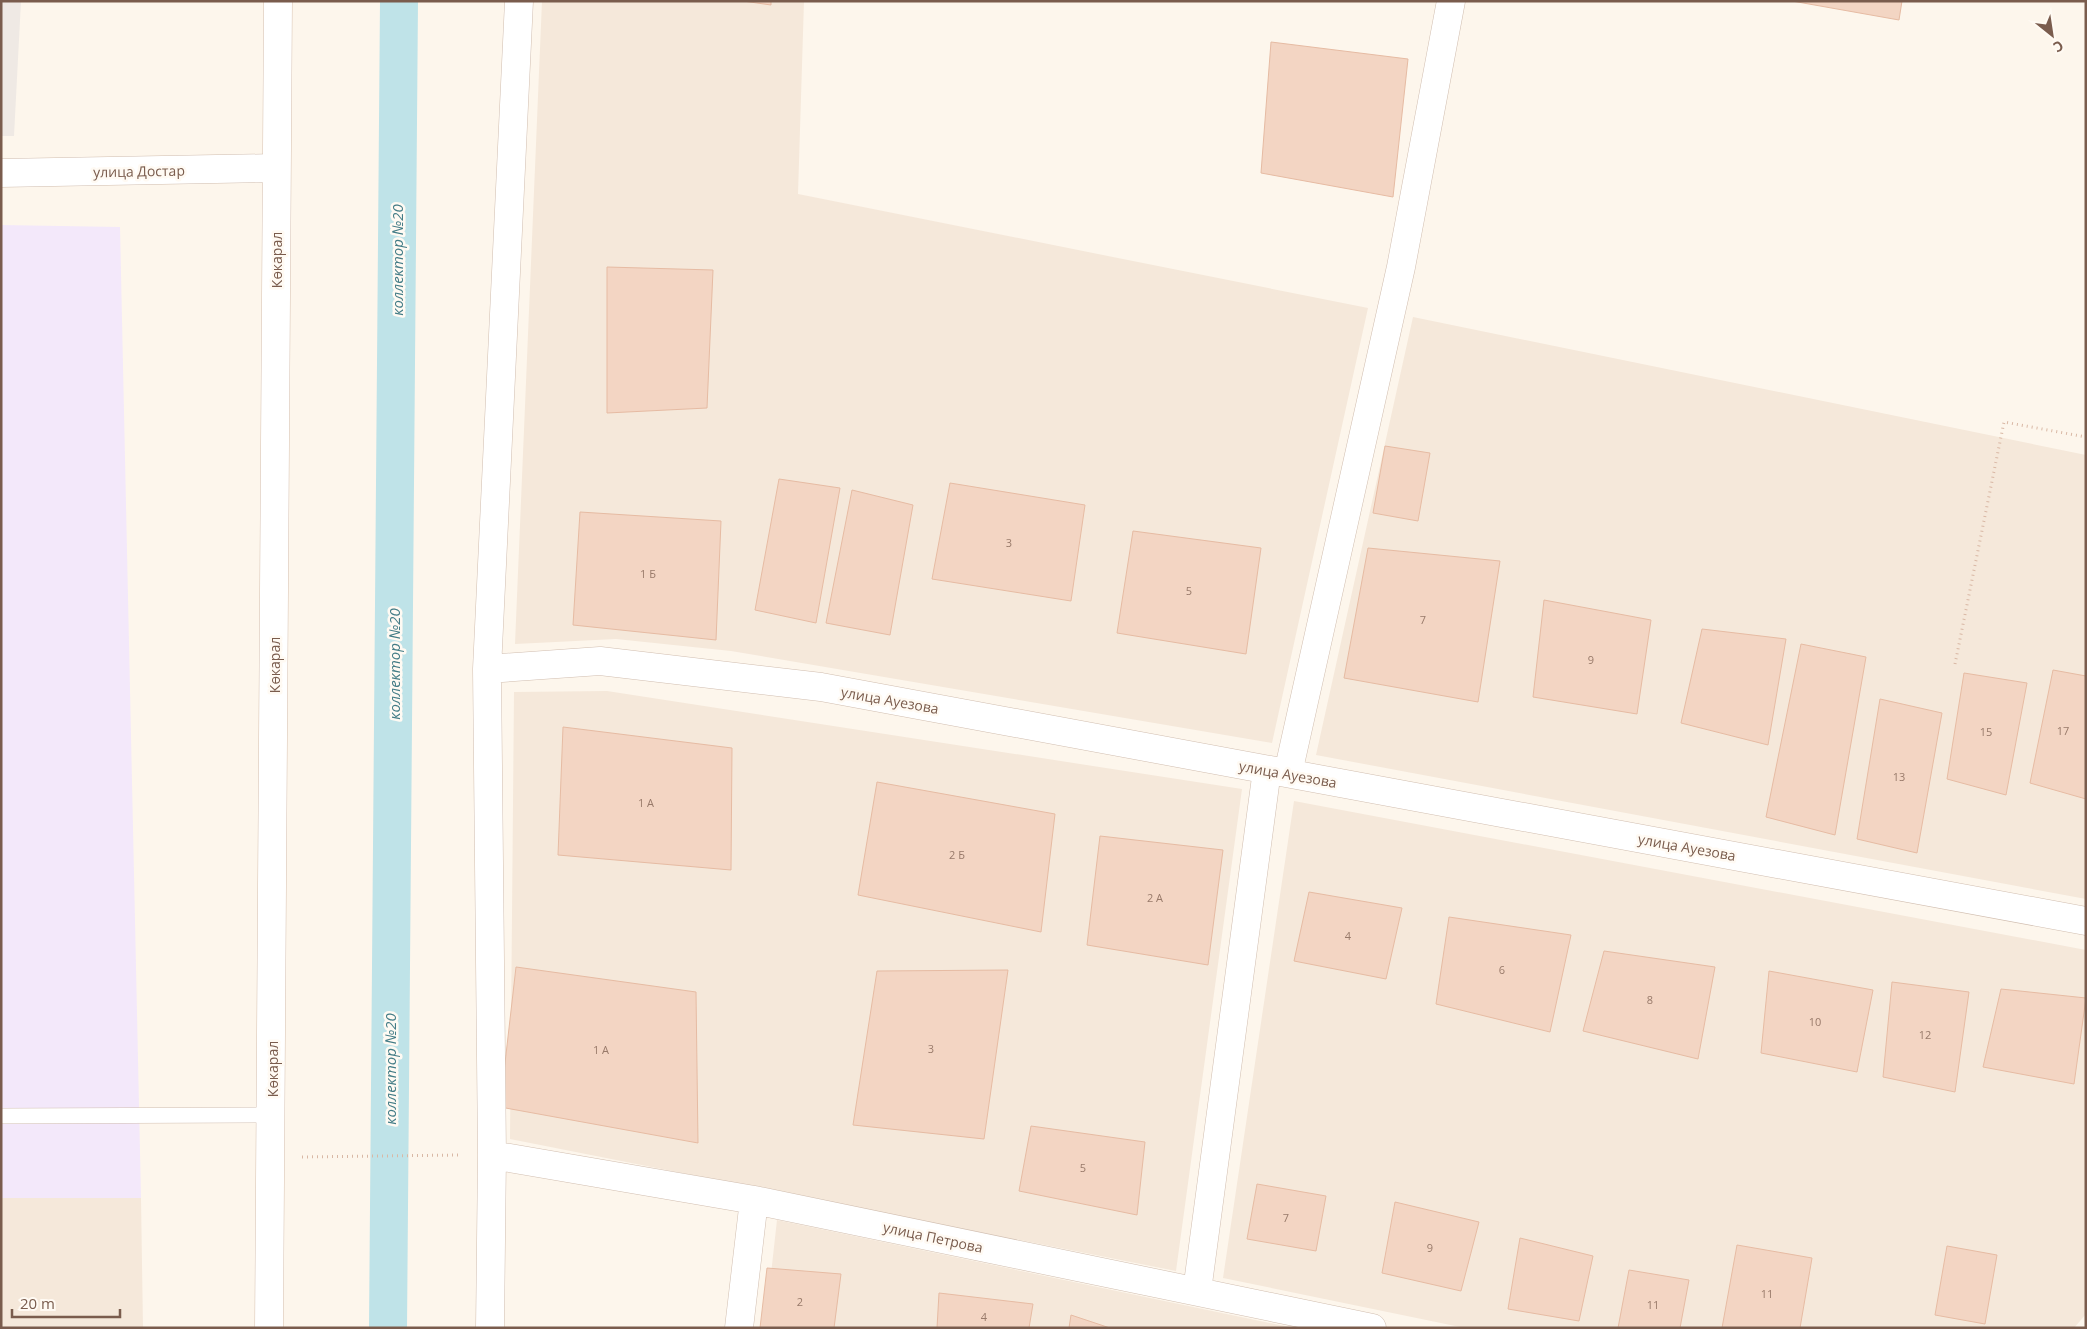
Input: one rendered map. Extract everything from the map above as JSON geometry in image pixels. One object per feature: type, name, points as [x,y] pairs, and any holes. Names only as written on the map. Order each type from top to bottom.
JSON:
[{"type":"street","name":"Көкарал","points":[[269,1328],[278,1]]},
{"type":"street","points":[[490,1328],[492,1155],[487,669],[519,1]]},
{"type":"street","points":[[1197,1291],[1277,771],[1401,267],[1451,1]]},
{"type":"street","name":"улица Достар","points":[[1,173],[276,168]]},
{"type":"street","name":"улица Ауезова","points":[[487,669],[600,661],[821,687],[2086,921]]},
{"type":"street","name":"улица Петрова","points":[[492,1155],[754,1200],[1372,1328]]},
{"type":"street","points":[[739,1328],[754,1200]]},
{"type":"lane","points":[[1,1116],[271,1116]]},
{"type":"path","points":[[1955,664],[2004,422],[2086,437]]},
{"type":"path","points":[[271,1158],[492,1155]]},
{"type":"shaded area","points":[[1,1],[21,1],[14,136],[1,136]]},
{"type":"shaded area","points":[[542,1],[804,1],[798,194],[1368,308],[1272,743],[731,651],[616,639],[515,644]]},
{"type":"shaded area","points":[[1,225],[120,227],[141,1198],[1,1198]]},
{"type":"shaded area","points":[[1413,317],[2086,455],[2086,899],[1316,755]]},
{"type":"shaded area","points":[[607,691],[1242,789],[1176,1271],[510,1139],[514,692]]},
{"type":"shaded area","points":[[1294,801],[2086,950],[2086,1314],[2074,1328],[1465,1328],[1223,1278]]},
{"type":"shaded area","points":[[1,1198],[141,1198],[143,1328],[1,1328]]},
{"type":"shaded area","points":[[777,1220],[1294,1328],[765,1328]]},
{"type":"building","points":[[743,1],[771,1],[771,5]]},
{"type":"building","points":[[1792,1],[1902,1],[1899,20]]},
{"type":"building","points":[[1271,42],[1408,59],[1393,197],[1261,173]]},
{"type":"building","points":[[607,267],[713,270],[707,408],[607,413]]},
{"type":"building","points":[[1385,446],[1430,453],[1418,521],[1373,513]]},
{"type":"building","points":[[779,479],[840,488],[816,623],[755,610]]},
{"type":"building","points":[[950,483],[1085,505],[1071,601],[932,579]]},
{"type":"building","points":[[852,490],[913,505],[890,635],[826,623]]},
{"type":"building","points":[[580,512],[721,521],[716,640],[573,625]]},
{"type":"building","points":[[1133,531],[1261,548],[1246,654],[1117,633]]},
{"type":"building","points":[[1368,548],[1500,561],[1478,702],[1344,678]]},
{"type":"building","points":[[1544,600],[1651,620],[1637,714],[1533,697]]},
{"type":"building","points":[[1702,629],[1786,639],[1768,745],[1681,723]]},
{"type":"building","points":[[1801,644],[1866,657],[1835,835],[1766,817]]},
{"type":"building","points":[[2053,670],[2086,676],[2086,799],[2030,783]]},
{"type":"building","points":[[1964,673],[2027,683],[2006,795],[1947,779]]},
{"type":"building","points":[[1880,699],[1942,713],[1917,853],[1857,839]]},
{"type":"building","points":[[563,727],[732,748],[731,870],[558,855]]},
{"type":"building","points":[[877,782],[1055,814],[1041,932],[858,895]]},
{"type":"building","points":[[1100,836],[1223,850],[1208,965],[1087,945]]},
{"type":"building","points":[[1309,892],[1402,908],[1386,979],[1294,961]]},
{"type":"building","points":[[1449,917],[1571,935],[1550,1032],[1436,1004]]},
{"type":"building","points":[[1604,951],[1715,967],[1698,1059],[1583,1031]]},
{"type":"building","points":[[516,967],[696,992],[698,1143],[500,1107]]},
{"type":"building","points":[[1008,970],[984,1139],[853,1125],[877,971]]},
{"type":"building","points":[[1769,971],[1873,990],[1857,1072],[1761,1053]]},
{"type":"building","points":[[1892,982],[1969,992],[1955,1092],[1883,1077]]},
{"type":"building","points":[[2001,989],[2086,998],[2074,1084],[1983,1067]]},
{"type":"building","points":[[1031,1126],[1145,1142],[1137,1215],[1019,1191]]},
{"type":"building","points":[[1257,1184],[1326,1196],[1316,1251],[1247,1239]]},
{"type":"building","points":[[1395,1202],[1479,1222],[1461,1291],[1382,1273]]},
{"type":"building","points":[[1520,1238],[1593,1256],[1579,1321],[1508,1309]]},
{"type":"building","points":[[1737,1245],[1812,1258],[1800,1328],[1722,1328]]},
{"type":"building","points":[[1947,1246],[1997,1255],[1985,1324],[1935,1315]]},
{"type":"building","points":[[767,1268],[841,1274],[834,1328],[760,1328]]},
{"type":"building","points":[[1629,1270],[1689,1280],[1680,1328],[1618,1328]]},
{"type":"building","points":[[939,1293],[1033,1304],[1029,1328],[937,1328]]},
{"type":"building","points":[[1071,1315],[1110,1328],[1069,1328]]},
{"type":"waterway","name":"коллектор №20","points":[[388,1328],[399,1]]}]
